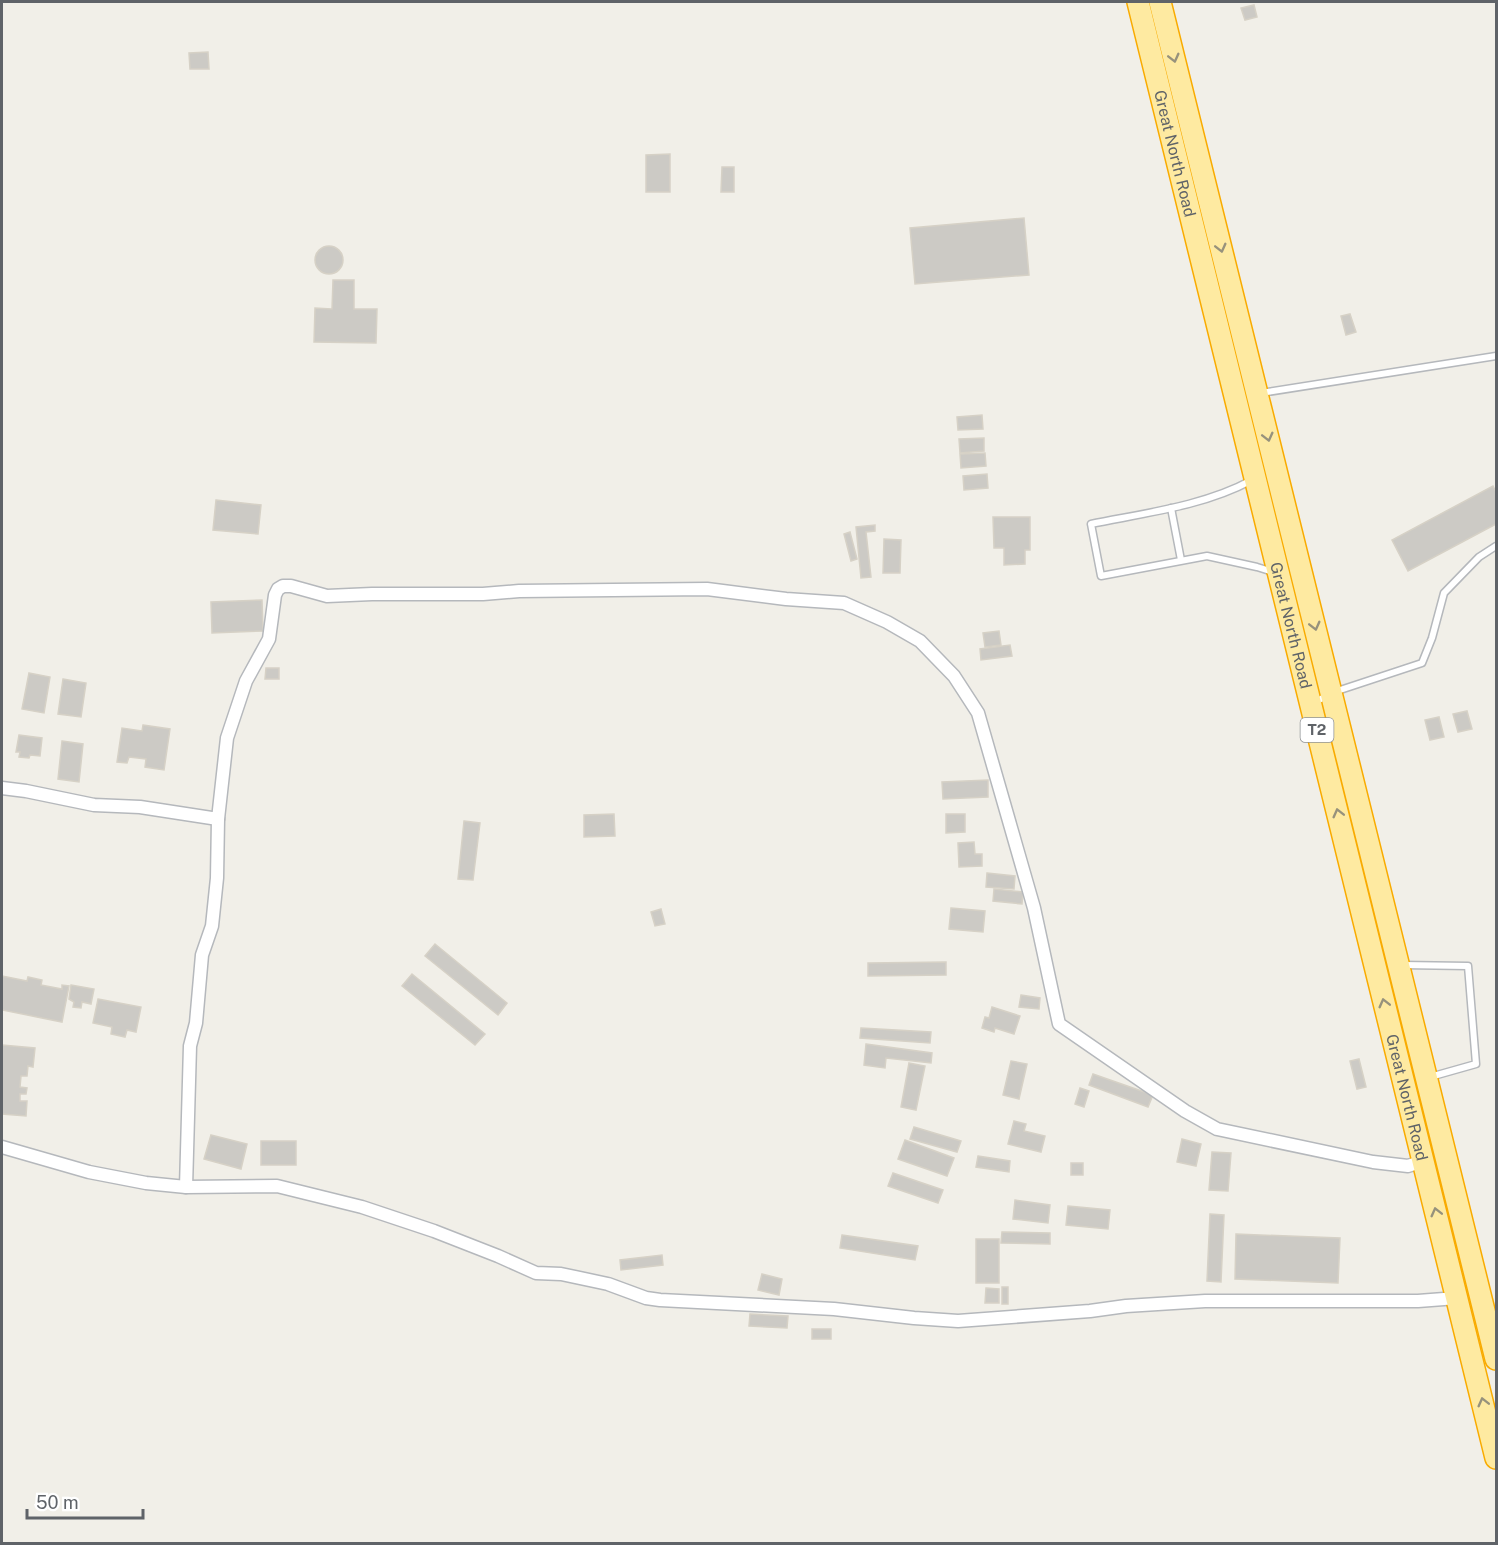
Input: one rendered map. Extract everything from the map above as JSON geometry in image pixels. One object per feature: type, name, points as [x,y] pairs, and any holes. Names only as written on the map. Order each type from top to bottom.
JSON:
[{"type":"highway","name":"Great North Road","points":[[1138,2],[1497,1458]]},
{"type":"highway","name":"Great North Road","points":[[1160,2],[1427,1078],[1491,1317],[1497,1359]]},
{"type":"street","points":[[186,1187],[188,1065],[202,955],[212,926],[218,878],[218,819],[227,738],[246,681],[269,639],[275,595],[283,586],[327,596],[707,589],[786,599],[844,603],[887,622],[920,641],[954,676],[978,713],[1034,908],[1059,1024],[1185,1111],[1218,1129],[1373,1162],[1407,1166],[1423,1161]]},
{"type":"street","points":[[2,788],[94,805],[140,807],[218,819]]},
{"type":"street","points":[[2,1147],[105,1175],[146,1183],[186,1187],[277,1186],[362,1207],[434,1231],[536,1273],[561,1274],[608,1284],[646,1298],[660,1300],[834,1309],[958,1321],[1079,1312],[1126,1305],[1205,1301],[1418,1301],[1457,1298]]},
{"type":"lane","points":[[1257,394],[1497,356]]},
{"type":"lane","points":[[1255,478],[1238,488],[1171,508],[1091,524],[1101,576],[1207,556],[1279,574]]},
{"type":"lane","points":[[1171,508],[1181,560]]},
{"type":"lane","points":[[1311,704],[1331,693],[1422,663],[1432,638],[1444,593],[1479,557],[1497,546]]},
{"type":"lane","points":[[1399,965],[1468,966],[1476,1064],[1427,1078]]},
{"type":"building","points":[[1254,5],[1257,17],[1245,20],[1241,8]]},
{"type":"building","points":[[208,52],[209,69],[190,69],[189,53]]},
{"type":"building","points":[[670,154],[670,192],[646,192],[646,155]]},
{"type":"building","points":[[722,167],[734,167],[734,192],[721,192]]},
{"type":"building","points":[[1024,218],[1029,275],[915,284],[910,228]]},
{"type":"building","points":[[329,246],[339,250],[343,260],[339,270],[329,274],[319,270],[315,260],[319,250]]},
{"type":"building","points":[[333,280],[354,280],[354,309],[377,309],[376,343],[314,342],[315,308],[332,309]]},
{"type":"building","points":[[1350,314],[1356,332],[1346,335],[1341,316]]},
{"type":"building","points":[[982,415],[983,429],[958,430],[957,417]]},
{"type":"building","points":[[984,438],[984,451],[960,453],[959,439]]},
{"type":"building","points":[[985,453],[986,466],[961,468],[960,454]]},
{"type":"building","points":[[987,474],[988,488],[964,490],[963,476]]},
{"type":"building","points":[[1493,486],[1496,492],[1496,524],[1408,571],[1392,540]]},
{"type":"building","points":[[216,500],[261,505],[258,534],[213,530]]},
{"type":"building","points":[[993,517],[1030,517],[1030,550],[1025,550],[1025,564],[1004,565],[1004,548],[994,548]]},
{"type":"building","points":[[875,525],[875,531],[866,532],[871,577],[861,578],[856,527]]},
{"type":"building","points":[[850,532],[857,559],[851,561],[844,534]]},
{"type":"building","points":[[884,539],[901,540],[900,573],[883,573]]},
{"type":"building","points":[[262,600],[263,631],[212,633],[211,602]]},
{"type":"building","points":[[999,631],[1001,645],[985,647],[983,633]]},
{"type":"building","points":[[1010,645],[1012,656],[981,660],[980,649]]},
{"type":"building","points":[[266,668],[279,668],[279,679],[265,679]]},
{"type":"building","points":[[29,673],[50,677],[44,713],[22,709]]},
{"type":"building","points":[[63,679],[86,683],[81,717],[58,714]]},
{"type":"building","points":[[1467,711],[1472,729],[1458,732],[1453,714]]},
{"type":"building","points":[[1439,717],[1444,737],[1430,740],[1425,720]]},
{"type":"building","points":[[143,725],[170,729],[164,770],[145,767],[146,759],[129,757],[127,763],[117,762],[122,728],[142,731]]},
{"type":"building","points":[[19,735],[42,738],[40,756],[19,757],[20,752],[16,752]]},
{"type":"building","points":[[62,741],[83,744],[79,782],[58,779]]},
{"type":"building","points":[[988,780],[988,797],[943,799],[942,782]]},
{"type":"building","points":[[614,814],[615,836],[584,837],[584,815]]},
{"type":"building","points":[[946,814],[965,814],[965,832],[946,833]]},
{"type":"building","points":[[464,821],[480,823],[473,880],[458,879]]},
{"type":"building","points":[[974,842],[975,854],[982,854],[982,866],[959,867],[958,843]]},
{"type":"building","points":[[987,873],[1015,876],[1014,889],[986,887]]},
{"type":"building","points":[[994,889],[1023,892],[1022,904],[993,901]]},
{"type":"building","points":[[951,908],[985,911],[983,932],[949,929]]},
{"type":"building","points":[[661,909],[665,924],[655,926],[651,912]]},
{"type":"building","points":[[435,944],[507,1003],[498,1015],[425,956]]},
{"type":"building","points":[[946,962],[946,975],[868,976],[868,963]]},
{"type":"building","points":[[412,974],[485,1034],[475,1045],[402,986]]},
{"type":"building","points":[[2,976],[27,981],[28,977],[42,980],[41,985],[62,989],[62,985],[69,986],[62,1022],[2,1010]]},
{"type":"building","points":[[71,985],[94,989],[91,1004],[82,1002],[81,1008],[73,1007],[74,1002],[69,999]]},
{"type":"building","points":[[1021,995],[1040,998],[1039,1009],[1019,1007]]},
{"type":"building","points":[[98,999],[141,1007],[136,1032],[127,1030],[125,1037],[111,1034],[112,1027],[93,1023]]},
{"type":"building","points":[[992,1007],[1020,1016],[1014,1034],[995,1028],[994,1032],[982,1028],[985,1017],[989,1018]]},
{"type":"building","points":[[861,1028],[931,1032],[930,1043],[860,1038]]},
{"type":"building","points":[[866,1044],[932,1053],[931,1063],[886,1058],[885,1068],[864,1065]]},
{"type":"building","points":[[2,1045],[35,1048],[33,1067],[28,1066],[27,1076],[21,1076],[20,1087],[27,1088],[26,1094],[20,1094],[20,1101],[27,1101],[26,1116],[2,1114]]},
{"type":"building","points":[[1359,1059],[1366,1087],[1357,1089],[1350,1061]]},
{"type":"building","points":[[1011,1061],[1027,1064],[1019,1099],[1003,1095]]},
{"type":"building","points":[[909,1063],[925,1066],[916,1110],[901,1107]]},
{"type":"building","points":[[1093,1074],[1153,1095],[1148,1107],[1089,1085]]},
{"type":"building","points":[[1080,1088],[1089,1091],[1084,1107],[1075,1104]]},
{"type":"building","points":[[1014,1121],[1026,1124],[1024,1131],[1045,1136],[1041,1152],[1008,1144]]},
{"type":"building","points":[[914,1127],[961,1141],[957,1152],[910,1139]]},
{"type":"building","points":[[211,1135],[247,1144],[241,1169],[204,1159]]},
{"type":"building","points":[[1182,1139],[1201,1144],[1196,1166],[1177,1162]]},
{"type":"building","points":[[905,1140],[954,1158],[947,1176],[898,1159]]},
{"type":"building","points":[[261,1141],[296,1141],[296,1165],[261,1165]]},
{"type":"building","points":[[1212,1152],[1231,1153],[1228,1191],[1209,1190]]},
{"type":"building","points":[[978,1156],[1010,1161],[1009,1172],[976,1167]]},
{"type":"building","points":[[1071,1163],[1083,1163],[1083,1175],[1071,1175]]},
{"type":"building","points":[[893,1173],[943,1190],[938,1203],[888,1186]]},
{"type":"building","points":[[1015,1200],[1050,1205],[1048,1223],[1013,1219]]},
{"type":"building","points":[[1068,1206],[1110,1210],[1108,1229],[1066,1225]]},
{"type":"building","points":[[1210,1214],[1224,1215],[1221,1282],[1207,1281]]},
{"type":"building","points":[[1002,1232],[1050,1233],[1050,1244],[1001,1243]]},
{"type":"building","points":[[1236,1234],[1340,1238],[1338,1283],[1235,1279]]},
{"type":"building","points":[[842,1235],[918,1246],[915,1260],[840,1248]]},
{"type":"building","points":[[976,1239],[999,1239],[999,1283],[976,1283]]},
{"type":"building","points":[[662,1255],[663,1265],[621,1270],[620,1260]]},
{"type":"building","points":[[762,1274],[782,1279],[779,1295],[758,1290]]},
{"type":"building","points":[[1002,1287],[1008,1287],[1008,1304],[1002,1304]]},
{"type":"building","points":[[986,1288],[999,1289],[999,1303],[985,1303]]},
{"type":"building","points":[[750,1314],[788,1316],[787,1328],[749,1326]]},
{"type":"building","points":[[812,1329],[831,1329],[831,1339],[812,1339]]}]
